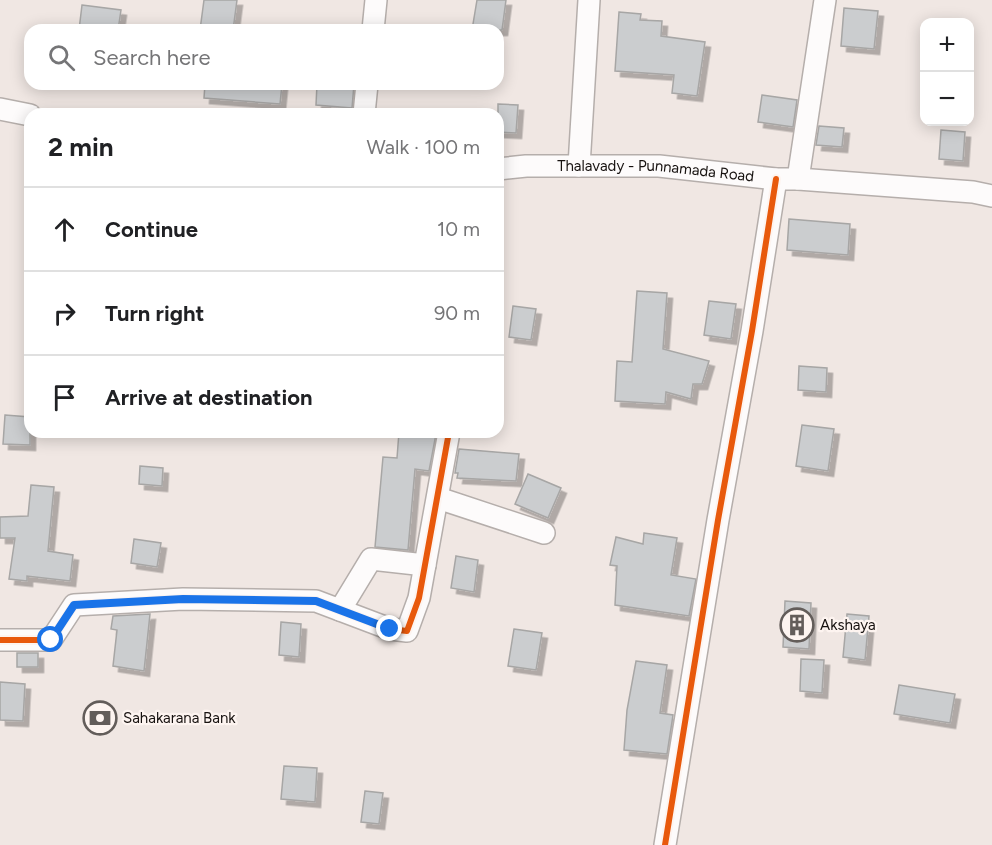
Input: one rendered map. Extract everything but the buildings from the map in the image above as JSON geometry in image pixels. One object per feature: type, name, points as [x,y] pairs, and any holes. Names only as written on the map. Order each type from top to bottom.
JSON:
[{"type":"street","points":[[374,24],[376,0]]},
{"type":"street","points":[[579,166],[589,0]]},
{"type":"street","points":[[798,179],[825,0]]},
{"type":"street","points":[[365,108],[366,90]]},
{"type":"street","points":[[0,109],[24,114]]},
{"type":"street","name":"Thalavady - Punnamada Road","points":[[504,168],[526,166],[659,166],[776,179],[974,192],[992,196]]},
{"type":"street","points":[[665,845],[776,179]]},
{"type":"street","points":[[0,640],[51,640],[74,605],[183,599],[316,601],[390,629],[407,631],[419,598],[448,438]]},
{"type":"street","points":[[438,498],[544,533]]},
{"type":"street","points":[[340,610],[371,560],[426,565]]},
{"type":"cycle path","points":[[665,845],[776,179]]},
{"type":"cycle path","points":[[0,640],[51,640],[74,605],[183,599],[316,601],[390,629],[407,631],[419,598],[448,438]]},
{"type":"place","name":"Akshaya","points":[[797,625]]},
{"type":"place","name":"Sahakarana Bank","points":[[100,718]]},
{"type":"route","points":[[51,640],[74,605],[183,599],[316,601],[390,629]]}]
